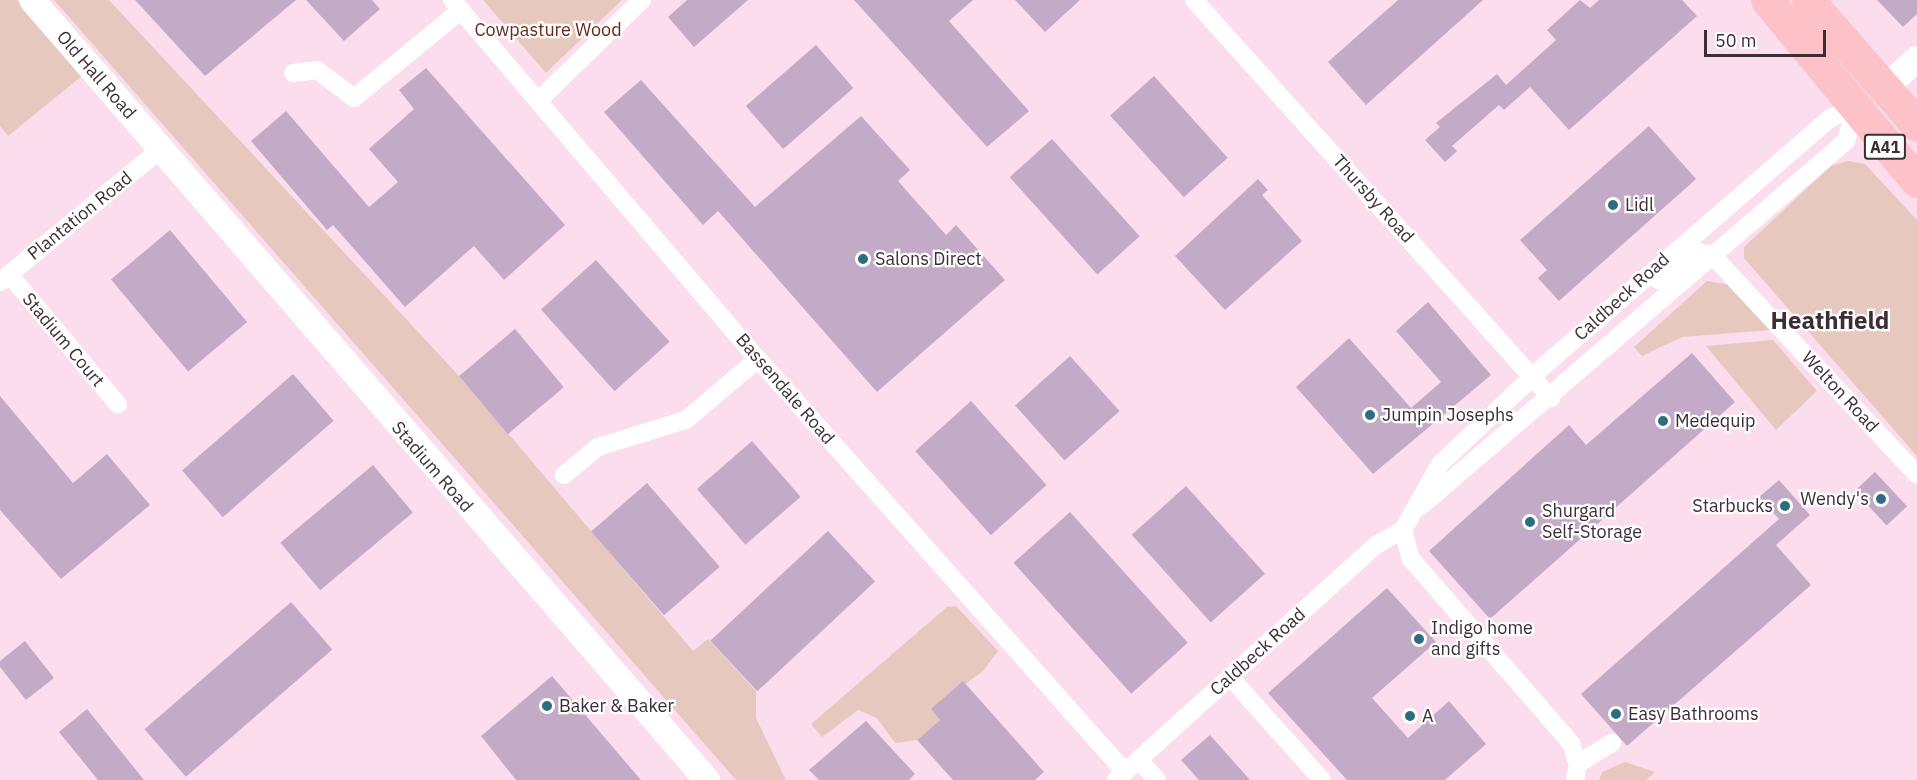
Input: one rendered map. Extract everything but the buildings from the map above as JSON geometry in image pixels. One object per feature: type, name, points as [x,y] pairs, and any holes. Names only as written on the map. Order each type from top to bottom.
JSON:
[{"type":"highway","name":"A41","points":[[1767,0],[1855,111],[1917,181]]},
{"type":"highway","points":[[1786,0],[1852,80],[1855,111]]},
{"type":"highway","name":"A41","points":[[1808,0],[1917,125]]},
{"type":"highway","points":[[1885,88],[1890,122],[1917,151]]},
{"type":"street","name":"Old Hall Road","points":[[32,0],[161,150]]},
{"type":"street","points":[[539,100],[642,0]]},
{"type":"street","name":"Thursby Road","points":[[1194,0],[1551,398]]},
{"type":"street","points":[[293,73],[317,70],[354,98],[456,5]]},
{"type":"street","name":"Bassendale Road","points":[[456,5],[758,359],[1120,776]]},
{"type":"street","points":[[1885,88],[1917,59]]},
{"type":"street","name":"Caldbeck Road","points":[[1120,776],[1376,545],[1403,530],[1440,464],[1532,377],[1830,118],[1855,111],[1885,88]]},
{"type":"street","name":"Caldbeck Road","points":[[1414,511],[1551,398],[1846,141],[1855,111]]},
{"type":"street","name":"Plantation Road","points":[[4,278],[161,150]]},
{"type":"street","name":"Stadium Road","points":[[161,150],[707,780]]},
{"type":"street","points":[[1620,299],[1646,292],[1693,250],[1713,256]]},
{"type":"street","name":"Welton Road","points":[[1713,256],[1917,475]]},
{"type":"street","name":"Stadium Court","points":[[4,278],[118,405]]},
{"type":"street","points":[[564,474],[598,447],[686,420],[758,359]]},
{"type":"street","points":[[1403,530],[1411,559],[1571,743],[1576,772],[1612,743]]},
{"type":"street","points":[[1230,677],[1322,780]]},
{"type":"street","points":[[1139,760],[1157,780]]},
{"type":"green space","points":[[0,0],[17,0],[82,76],[8,136],[0,126]]},
{"type":"green space","points":[[54,0],[109,0],[461,378],[693,651],[708,639],[756,691],[756,718],[786,780],[736,780]]},
{"type":"green space","name":"Cowpasture Wood","points":[[483,0],[622,0],[546,73]]},
{"type":"green space","points":[[1848,161],[1865,164],[1917,220],[1917,456],[1744,258],[1744,247],[1831,166]]},
{"type":"green space","points":[[1707,281],[1731,285],[1771,330],[1682,337],[1642,356],[1634,347]]},
{"type":"green space","points":[[1773,340],[1817,391],[1776,430],[1706,346]]},
{"type":"green space","points":[[956,606],[998,651],[983,671],[931,709],[940,720],[917,740],[895,743],[877,718],[858,710],[822,737],[811,724],[947,607]]},
{"type":"green space","points":[[1625,762],[1655,772],[1646,780],[1599,780],[1602,772]]},
{"type":"place","name":"Lidl","points":[[1613,205]]},
{"type":"place","name":"Salons Direct","points":[[863,259]]},
{"type":"place","name":"Jumpin Josephs","points":[[1370,415]]},
{"type":"place","name":"Medequip","points":[[1663,421]]},
{"type":"place","name":"Wendy's","points":[[1881,499]]},
{"type":"place","name":"Starbucks","points":[[1785,506]]},
{"type":"place","name":"Shurgard Self-Storage","points":[[1530,522]]},
{"type":"place","name":"Indigo home and gifts","points":[[1419,639]]},
{"type":"place","name":"Baker & Baker","points":[[547,706]]},
{"type":"place","name":"Easy Bathrooms","points":[[1616,714]]},
{"type":"place","name":"A","points":[[1410,716]]},
{"type":"district","name":"Heathfield","points":[[1830,321]]}]
